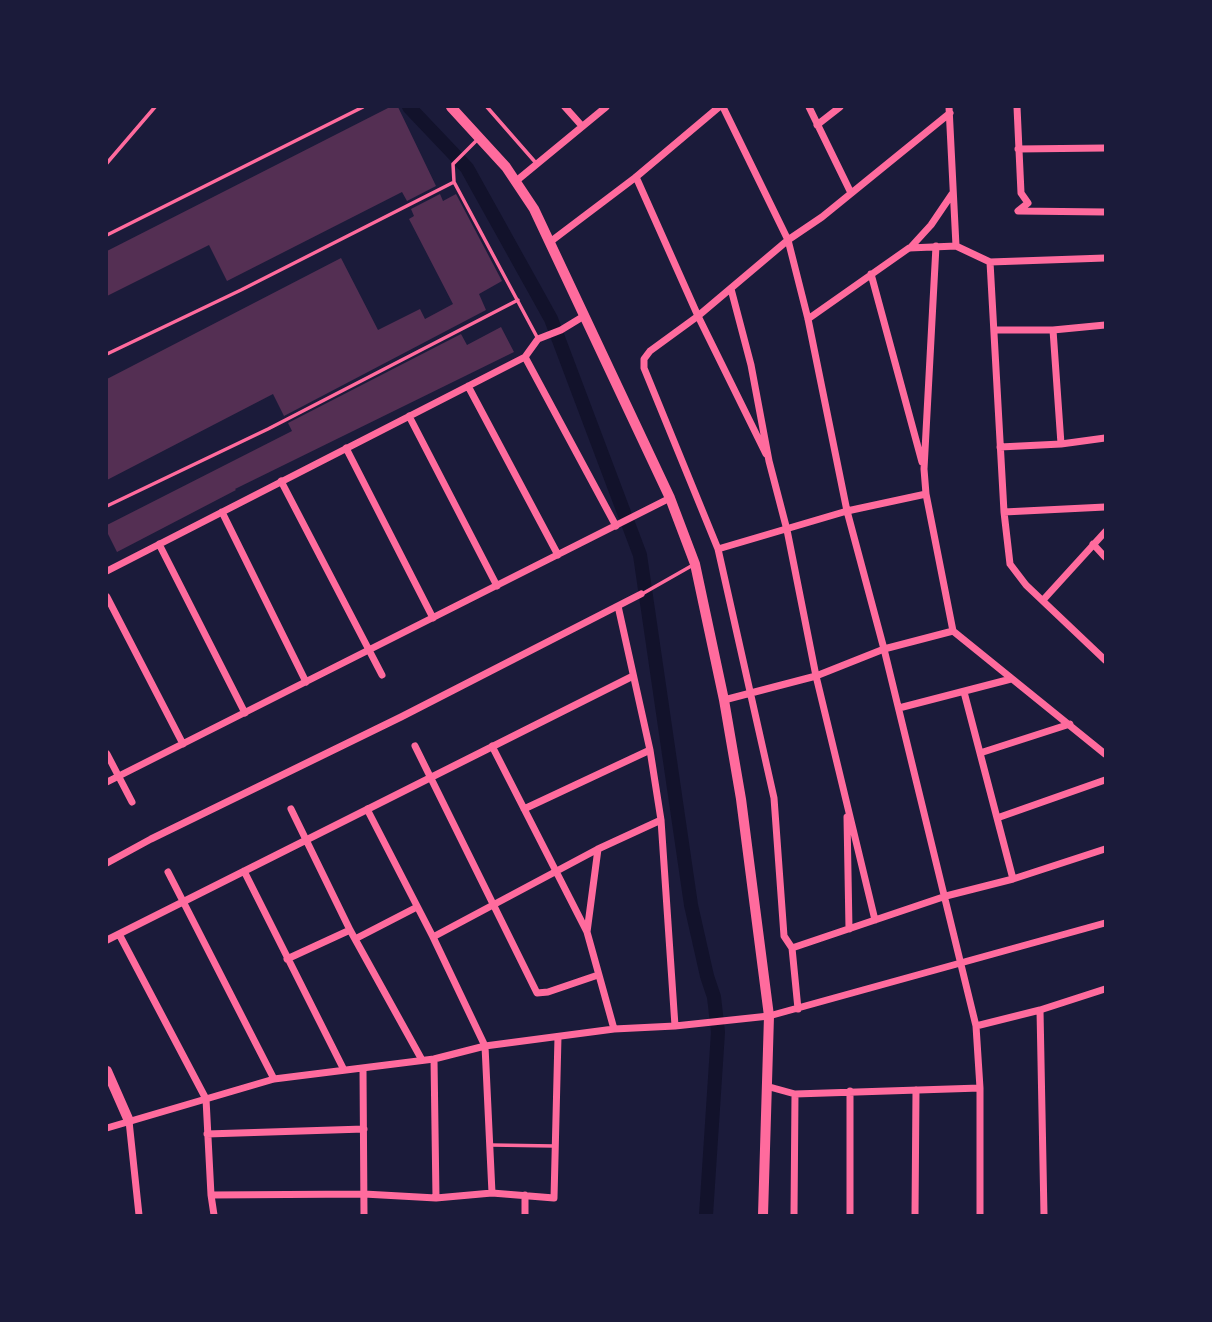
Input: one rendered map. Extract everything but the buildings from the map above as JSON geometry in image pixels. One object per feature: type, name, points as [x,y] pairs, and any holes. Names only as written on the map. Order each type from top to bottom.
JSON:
[{"type":"street","points":[[451,107],[506,167],[534,208],[670,498],[695,564],[724,700],[741,799],[769,1016],[764,1215]]},
{"type":"street","points":[[565,107],[582,126]]},
{"type":"street","points":[[515,183],[606,107]]},
{"type":"street","points":[[550,242],[636,177],[721,107],[788,240],[808,319],[847,511],[899,708],[976,1026],[981,1088],[980,1215]]},
{"type":"street","points":[[808,107],[851,193]]},
{"type":"street","points":[[817,125],[840,107]]},
{"type":"street","points":[[1017,107],[1021,193],[1028,204],[1018,211],[1105,212]]},
{"type":"street","points":[[798,1009],[792,948],[784,936],[774,798],[718,549],[644,368],[644,359],[650,351],[698,316],[950,110]]},
{"type":"street","points":[[950,110],[956,246]]},
{"type":"street","points":[[1018,149],[1105,149]]},
{"type":"street","points":[[636,177],[698,316],[769,461]]},
{"type":"street","points":[[808,319],[909,248],[931,225],[953,194]]},
{"type":"street","points":[[936,246],[924,469],[926,494],[953,631],[1105,754]]},
{"type":"street","points":[[909,248],[956,246],[990,262],[1105,258]]},
{"type":"street","points":[[990,262],[1004,512],[1010,564],[1026,585],[1044,599],[1105,660]]},
{"type":"street","points":[[871,274],[924,469]]},
{"type":"street","points":[[731,289],[756,388],[769,461],[787,530],[816,676],[876,920]]},
{"type":"street","points":[[107,571],[525,357],[538,339],[561,330],[584,316]]},
{"type":"street","points":[[994,330],[1053,330],[1105,325]]},
{"type":"street","points":[[1053,330],[1060,444]]},
{"type":"street","points":[[525,357],[618,525]]},
{"type":"street","points":[[468,386],[558,555]]},
{"type":"street","points":[[409,416],[497,586]]},
{"type":"street","points":[[1000,447],[1060,444],[1105,438]]},
{"type":"street","points":[[346,448],[433,618]]},
{"type":"street","points":[[281,481],[382,675]]},
{"type":"street","points":[[718,549],[847,511],[926,494]]},
{"type":"street","points":[[107,782],[670,498]]},
{"type":"street","points":[[1004,512],[1105,507]]},
{"type":"street","points":[[222,512],[306,682]]},
{"type":"street","points":[[1044,599],[1105,532]]},
{"type":"street","points":[[159,544],[244,713]]},
{"type":"street","points":[[1093,544],[1105,557]]},
{"type":"street","points":[[107,863],[641,594]]},
{"type":"street","points":[[107,597],[183,744]]},
{"type":"street","points":[[618,606],[650,750],[661,820],[675,1026]]},
{"type":"street","points":[[724,700],[816,676],[884,649],[953,631]]},
{"type":"street","points":[[107,940],[633,676]]},
{"type":"street","points":[[899,708],[1011,679]]},
{"type":"street","points":[[964,692],[1013,879]]},
{"type":"street","points":[[980,753],[1070,724]]},
{"type":"street","points":[[415,746],[537,993],[548,992],[598,975]]},
{"type":"street","points":[[492,746],[587,932],[614,1030]]},
{"type":"street","points":[[524,809],[650,750]]},
{"type":"street","points":[[107,754],[132,802]]},
{"type":"street","points":[[997,818],[1105,780]]},
{"type":"street","points":[[847,801],[849,929]]},
{"type":"street","points":[[291,809],[349,930],[422,1060]]},
{"type":"street","points":[[367,810],[433,937],[485,1046],[492,1193]]},
{"type":"street","points":[[433,937],[598,849],[661,820]]},
{"type":"street","points":[[587,932],[598,849]]},
{"type":"street","points":[[792,948],[946,896],[1013,879],[1105,849]]},
{"type":"street","points":[[244,871],[344,1070]]},
{"type":"street","points":[[168,872],[274,1079]]},
{"type":"street","points":[[355,939],[417,907]]},
{"type":"street","points":[[107,1128],[274,1079],[434,1059],[485,1046],[614,1030],[769,1016],[1105,923]]},
{"type":"street","points":[[288,960],[349,930]]},
{"type":"street","points":[[119,934],[206,1099],[214,1215]]},
{"type":"street","points":[[976,1026],[1040,1010],[1105,989]]},
{"type":"street","points":[[1040,1010],[1044,1215]]},
{"type":"street","points":[[211,1195],[364,1194],[436,1198],[492,1193],[554,1197],[558,1037]]},
{"type":"street","points":[[434,1059],[436,1198]]},
{"type":"street","points":[[363,1069],[363,1215]]},
{"type":"street","points":[[107,1072],[130,1121],[139,1215]]},
{"type":"street","points":[[766,1086],[795,1094],[981,1088]]},
{"type":"street","points":[[915,1215],[916,1090]]},
{"type":"street","points":[[850,1091],[850,1215]]},
{"type":"street","points":[[794,1215],[795,1094]]},
{"type":"street","points":[[207,1133],[364,1129]]},
{"type":"street","points":[[525,1195],[525,1215]]},
{"type":"lane","points":[[107,163],[155,107]]},
{"type":"lane","points":[[107,235],[363,107]]},
{"type":"lane","points":[[487,107],[537,164]]},
{"type":"lane","points":[[479,138],[463,151],[453,164],[454,181],[538,339]]},
{"type":"lane","points":[[107,354],[241,290],[454,181]]},
{"type":"lane","points":[[107,506],[268,429],[518,300]]},
{"type":"lane","points":[[641,594],[667,582],[695,564]]},
{"type":"lane","points":[[490,1145],[556,1146]]},
{"type":"waterway","points":[[409,107],[467,168],[551,319],[640,555],[691,905],[714,997],[718,1032],[706,1215]]}]
